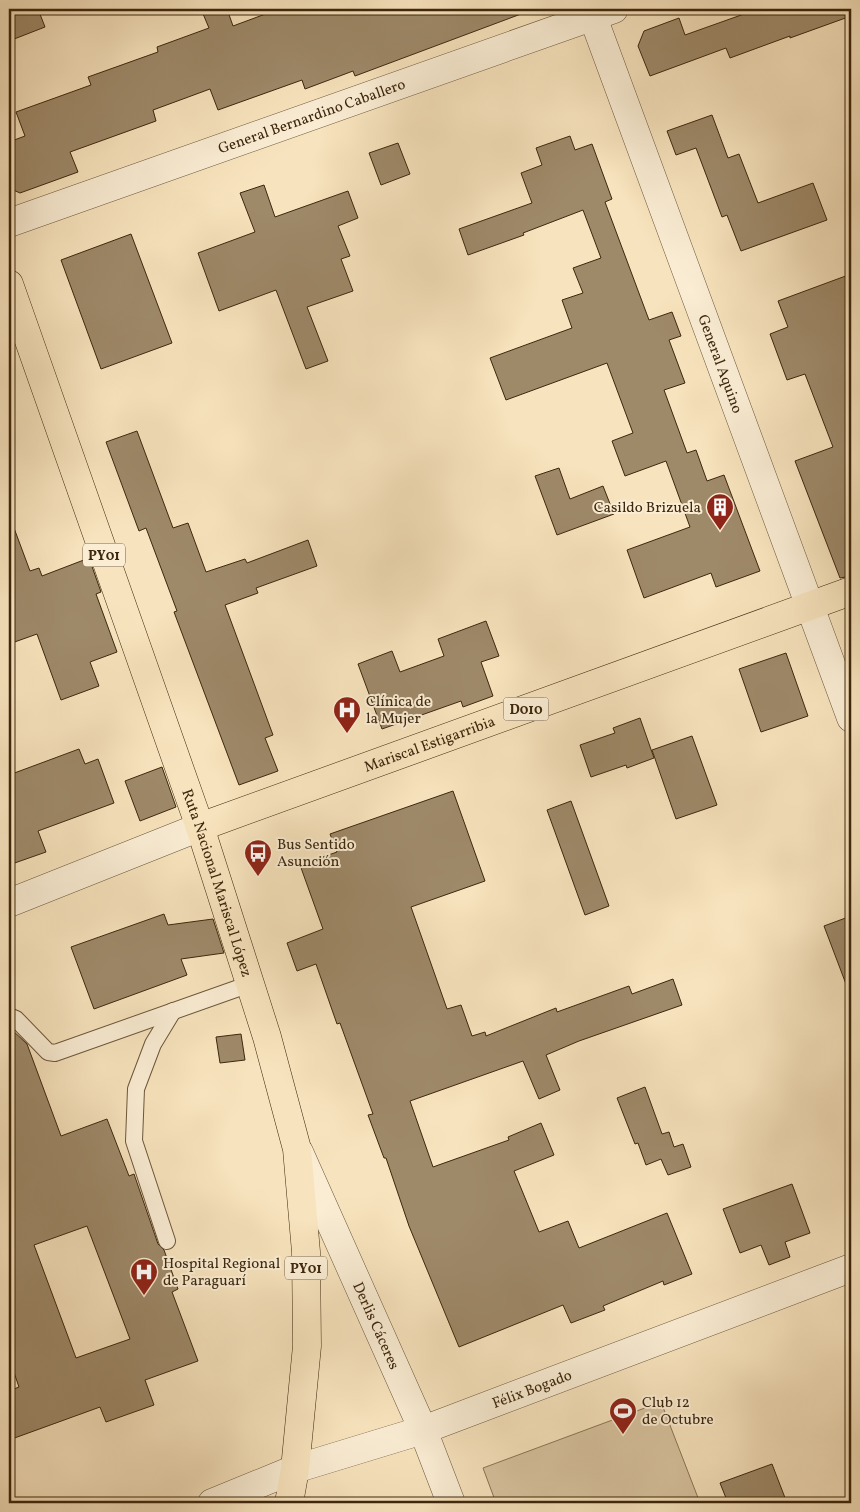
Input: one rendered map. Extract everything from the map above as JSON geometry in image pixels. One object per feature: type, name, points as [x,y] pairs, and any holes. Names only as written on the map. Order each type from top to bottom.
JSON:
[{"type":"main road","name":"Ruta Nacional Mariscal López","points":[[9,284],[200,827],[267,1037],[297,1149],[306,1252],[307,1346],[289,1503]]},
{"type":"main road","name":"Mariscal Estigarribia","points":[[200,827],[851,591]]},
{"type":"street","name":"General Bernardino Caballero","points":[[9,223],[599,11]]},
{"type":"street","name":"General Aquino","points":[[599,11],[851,718]]},
{"type":"street","name":"Mariscal Estigarribia","points":[[9,903],[200,827]]},
{"type":"street","name":"Derlis Cáceres","points":[[297,1149],[423,1430],[451,1503]]},
{"type":"street","name":"Félix Bogado","points":[[212,1503],[294,1469],[423,1430],[851,1268]]},
{"type":"lane","points":[[9,1016],[16,1019],[48,1052],[55,1054],[250,984]]},
{"type":"lane","points":[[167,1240],[134,1141],[136,1089],[153,1044],[173,1011]]},
{"type":"shaded area","name":"Club 12 de Octubre","points":[[661,1402],[700,1503],[496,1503],[483,1468]]},
{"type":"building","points":[[9,9],[38,9],[45,27],[9,41]]},
{"type":"building","points":[[201,9],[227,9],[233,26],[279,9],[528,9],[529,11],[355,76],[353,71],[305,89],[302,80],[218,110],[210,89],[153,110],[156,121],[70,152],[78,172],[20,193],[9,188],[9,142],[25,136],[16,112],[91,85],[88,77],[158,52],[157,47],[209,28]]},
{"type":"building","points":[[758,9],[851,9],[851,16],[730,58],[726,48],[650,76],[638,46],[644,31],[679,18],[685,35]]},
{"type":"building","points":[[712,115],[728,158],[739,154],[758,203],[813,183],[827,220],[741,251],[727,215],[722,217],[696,148],[676,155],[667,131]]},
{"type":"building","points":[[570,136],[575,150],[592,144],[612,199],[605,202],[649,320],[672,312],[681,336],[669,340],[685,383],[664,390],[687,453],[696,450],[707,481],[724,475],[760,571],[716,587],[711,573],[644,598],[627,550],[690,527],[666,461],[625,476],[612,441],[633,433],[607,363],[506,400],[490,358],[572,328],[562,300],[583,293],[573,268],[601,258],[583,210],[523,233],[524,235],[468,255],[459,229],[532,203],[521,173],[542,165],[536,148]]},
{"type":"building","points":[[398,143],[410,174],[381,185],[369,153]]},
{"type":"building","points":[[264,185],[275,217],[348,191],[358,218],[338,226],[350,256],[341,259],[353,291],[307,307],[328,361],[306,369],[276,290],[219,311],[198,253],[255,232],[240,193]]},
{"type":"building","points":[[131,234],[172,343],[101,369],[61,260]]},
{"type":"building","points":[[851,274],[851,576],[840,578],[795,461],[833,447],[805,374],[787,380],[770,334],[788,327],[778,301]]},
{"type":"building","points":[[137,431],[173,528],[188,523],[206,572],[245,559],[247,563],[308,540],[317,566],[256,588],[258,593],[225,605],[273,735],[265,738],[278,771],[239,785],[174,612],[177,611],[146,528],[139,531],[106,442]]},
{"type":"building","points":[[559,468],[570,499],[603,486],[614,514],[557,535],[535,476]]},
{"type":"building","points":[[9,520],[11,520],[30,571],[39,568],[42,576],[89,558],[101,592],[96,594],[117,652],[90,662],[99,686],[61,700],[37,634],[9,644]]},
{"type":"building","points":[[486,621],[499,656],[481,662],[493,696],[463,707],[461,701],[382,729],[358,664],[392,651],[400,672],[444,656],[438,639]]},
{"type":"building","points":[[786,653],[808,716],[761,732],[739,669]]},
{"type":"building","points":[[640,718],[654,758],[627,768],[626,765],[591,777],[580,745],[615,733],[613,728]]},
{"type":"building","points":[[692,736],[717,805],[676,819],[652,750]]},
{"type":"building","points":[[79,749],[85,764],[98,759],[114,803],[38,831],[46,852],[9,865],[9,775]]},
{"type":"building","points":[[162,767],[176,807],[140,821],[125,781]]},
{"type":"building","points":[[453,791],[485,881],[411,907],[447,1009],[461,1005],[472,1036],[485,1032],[486,1036],[556,1008],[557,1012],[629,986],[632,994],[673,979],[682,1005],[579,1041],[546,1055],[560,1090],[539,1099],[523,1061],[410,1101],[433,1167],[509,1140],[508,1137],[541,1123],[554,1155],[514,1171],[539,1232],[568,1221],[579,1248],[667,1213],[692,1274],[664,1285],[663,1281],[603,1306],[605,1310],[571,1323],[563,1305],[459,1347],[409,1226],[386,1158],[384,1158],[368,1115],[373,1114],[340,1023],[337,1024],[316,964],[297,971],[287,943],[323,929],[300,865],[337,852],[330,834]]},
{"type":"building","points":[[571,801],[609,906],[585,915],[547,810]]},
{"type":"building","points":[[164,914],[168,925],[213,919],[224,953],[181,959],[187,975],[94,1009],[71,947]]},
{"type":"building","points":[[851,916],[851,992],[849,992],[824,926]]},
{"type":"building","points":[[9,1027],[27,1044],[61,1136],[107,1119],[129,1176],[134,1174],[158,1244],[164,1250],[178,1289],[172,1292],[198,1361],[145,1380],[154,1405],[106,1422],[100,1407],[9,1440],[9,1391],[19,1387],[9,1358]],"holes":[[[87,1226],[130,1339],[76,1358],[34,1245]]]},
{"type":"building","points":[[241,1034],[245,1060],[220,1063],[216,1037]]},
{"type":"building","points":[[645,1087],[662,1134],[669,1132],[674,1147],[683,1144],[691,1167],[668,1175],[661,1159],[646,1165],[638,1143],[635,1144],[617,1098]]},
{"type":"building","points":[[792,1184],[810,1233],[785,1242],[790,1257],[769,1265],[761,1245],[740,1253],[723,1209]]},
{"type":"building","points":[[772,1464],[787,1503],[728,1503],[720,1483]]},
{"type":"place","name":"Casildo Brizuela","points":[[720,531]]},
{"type":"place","name":"Clínica de la Mujer","points":[[347,734]]},
{"type":"place","name":"Bus Sentido Asunción","points":[[258,877]]},
{"type":"place","name":"Hospital Regional de Paraguarí","points":[[144,1296]]},
{"type":"place","name":"Club 12 de Octubre","points":[[623,1435]]}]
